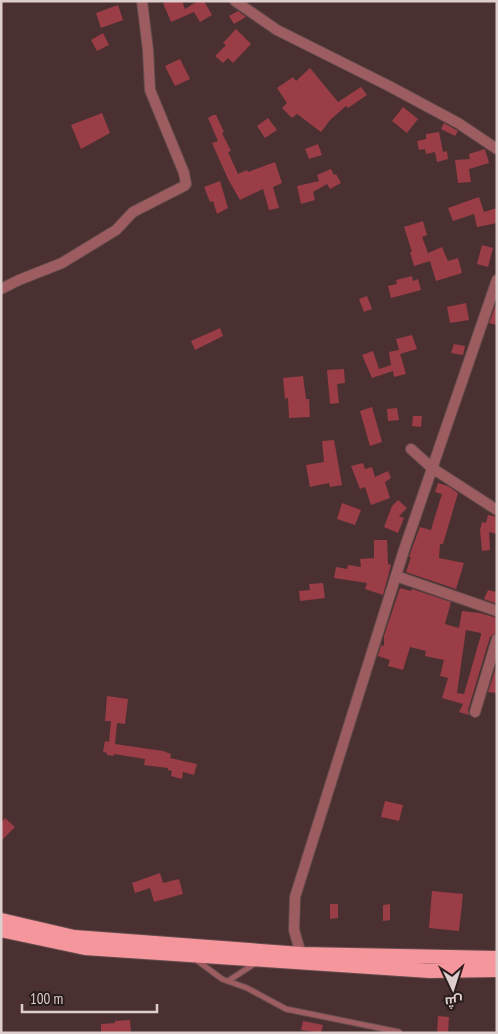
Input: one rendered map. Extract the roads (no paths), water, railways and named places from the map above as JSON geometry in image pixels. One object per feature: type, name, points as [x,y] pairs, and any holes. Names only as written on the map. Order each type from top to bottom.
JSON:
[{"type":"highway","points":[[1,920],[74,937],[301,954],[497,958]]},
{"type":"highway","points":[[1,930],[85,948],[430,971],[497,970]]},
{"type":"street","points":[[1,289],[62,263],[116,230],[133,212],[186,184],[184,173],[150,90],[148,50],[142,1]]},
{"type":"street","points":[[236,1],[277,30],[389,86],[458,124],[497,149]]},
{"type":"street","points":[[301,954],[294,930],[295,897],[396,576],[497,280]]},
{"type":"street","points":[[411,449],[432,468],[497,510]]},
{"type":"street","points":[[396,576],[497,611]]},
{"type":"street","points":[[475,712],[497,638]]},
{"type":"lane","points":[[190,956],[216,975],[294,1011],[399,1032]]},
{"type":"lane","points":[[228,981],[259,961]]}]
